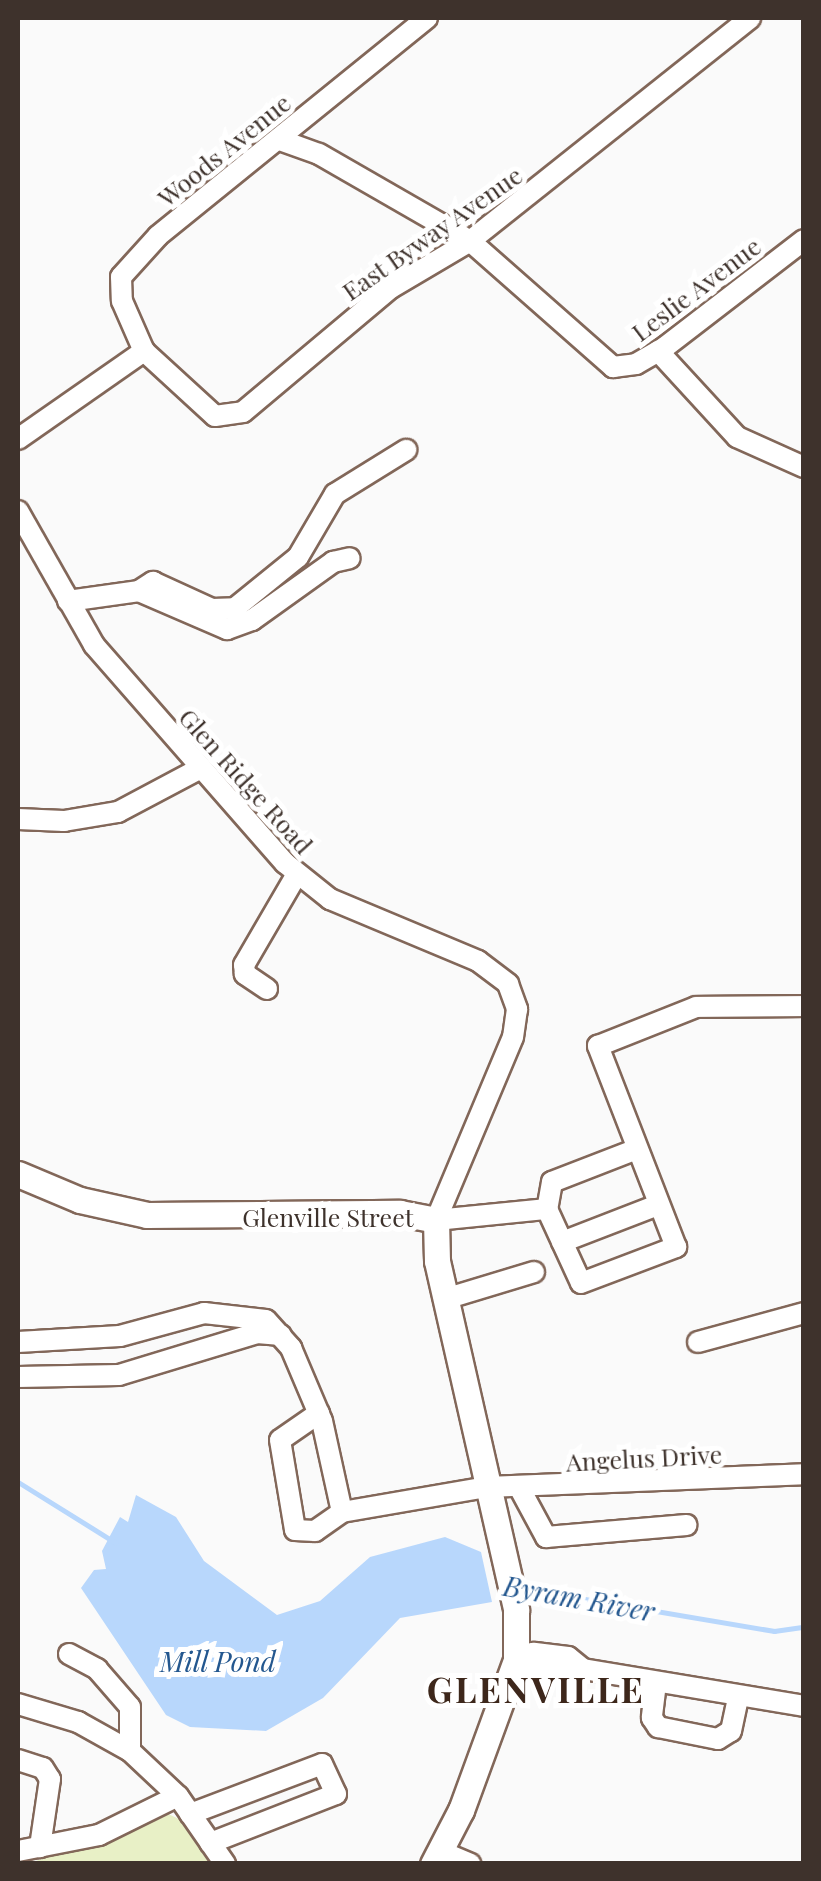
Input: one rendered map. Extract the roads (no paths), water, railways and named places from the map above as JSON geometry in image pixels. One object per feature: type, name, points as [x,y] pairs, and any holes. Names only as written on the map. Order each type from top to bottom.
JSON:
[{"type":"main road","name":"Glenville Street","points":[[18,1174],[80,1200],[148,1216],[387,1212],[436,1220],[445,1299],[516,1610],[516,1660]]},
{"type":"main road","points":[[437,1857],[516,1660]]},
{"type":"street","name":"Woods Avenue","points":[[144,351],[122,301],[121,278],[130,260],[427,18]]},
{"type":"street","name":"East Byway Avenue","points":[[144,351],[196,402],[226,419],[243,412],[391,288],[470,242],[750,18]]},
{"type":"street","points":[[280,140],[319,154],[470,242]]},
{"type":"street","name":"Leslie Avenue","points":[[470,242],[613,367],[636,364],[658,351],[804,240]]},
{"type":"street","points":[[18,439],[144,351]]},
{"type":"street","points":[[658,351],[738,437],[804,468]]},
{"type":"street","points":[[68,601],[139,591],[153,582],[212,609],[235,608],[298,557],[336,494],[406,450]]},
{"type":"street","name":"Glen Ridge Road","points":[[18,510],[94,645],[199,769],[297,874],[330,899],[498,971],[513,992],[513,1037],[436,1220]]},
{"type":"street","points":[[139,591],[228,630],[252,620],[333,562],[350,558]]},
{"type":"street","points":[[18,819],[64,821],[118,812],[199,769]]},
{"type":"street","points":[[267,988],[244,965],[297,874]]},
{"type":"street","points":[[637,1149],[552,1182],[548,1209],[581,1283],[676,1247],[598,1046],[696,1008],[801,1006]]},
{"type":"street","points":[[562,1242],[658,1205]]},
{"type":"street","points":[[436,1220],[548,1209]]},
{"type":"street","points":[[445,1299],[534,1272]]},
{"type":"street","points":[[18,1342],[120,1336],[204,1313],[244,1314],[266,1320],[281,1335],[319,1412],[342,1512]]},
{"type":"street","points":[[698,1342],[804,1313]]},
{"type":"street","points":[[18,1376],[118,1375],[257,1333],[281,1335]]},
{"type":"street","name":"Angelus Drive","points":[[319,1412],[284,1434],[278,1450],[295,1530],[315,1531],[342,1512],[486,1487],[804,1474]]},
{"type":"street","points":[[519,1487],[546,1536],[686,1525]]},
{"type":"street","points":[[516,1660],[533,1653],[568,1657],[583,1669],[804,1706]]},
{"type":"street","points":[[68,1654],[97,1669],[130,1707],[130,1751]]},
{"type":"street","points":[[656,1683],[652,1718],[658,1726],[718,1738],[731,1731],[738,1697]]},
{"type":"street","points":[[18,1704],[78,1722],[130,1751],[178,1796],[226,1864]]},
{"type":"street","points":[[18,1760],[43,1768],[50,1780],[40,1848]]},
{"type":"street","points":[[190,1814],[322,1764],[336,1794],[210,1843]]},
{"type":"street","points":[[18,1851],[99,1835],[178,1796]]},
{"type":"street","points":[[437,1857],[470,1864]]},
{"type":"water","name":"Mill Pond","points":[[136,1495],[176,1517],[204,1561],[277,1615],[320,1601],[370,1557],[445,1537],[481,1552],[492,1602],[400,1618],[323,1698],[266,1731],[190,1727],[166,1715],[81,1588],[94,1570],[106,1569],[102,1551],[120,1517],[128,1522]]},
{"type":"waterway","name":"Byram River","points":[[18,1482],[116,1543]]},
{"type":"waterway","name":"Byram River","points":[[520,1588],[774,1631],[804,1627]]},
{"type":"district","name":"GLENVILLE","points":[[536,1689]]}]
